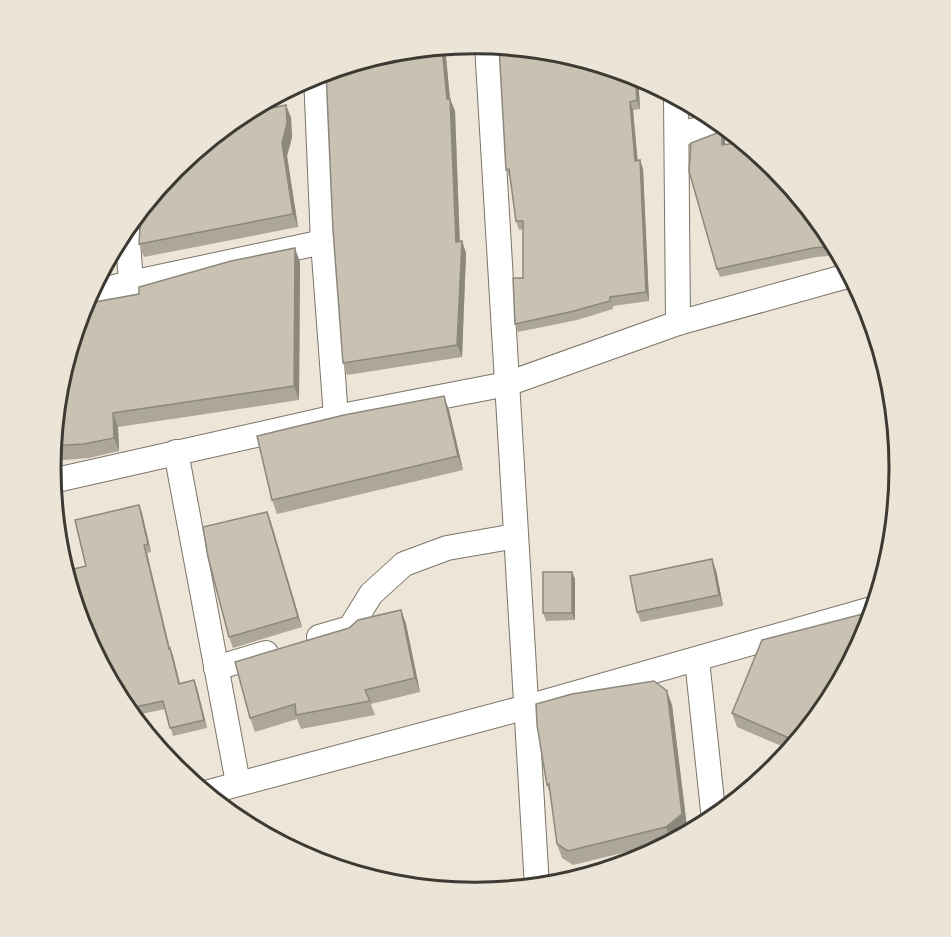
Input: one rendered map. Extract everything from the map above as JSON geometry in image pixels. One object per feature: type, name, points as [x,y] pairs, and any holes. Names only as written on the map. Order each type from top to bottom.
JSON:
[{"type":"street","points":[[489,54],[536,878]]},
{"type":"street","points":[[316,87],[323,242],[336,417]]},
{"type":"street","points":[[676,106],[678,323]]},
{"type":"street","points":[[677,134],[710,127]]},
{"type":"street","points":[[102,290],[323,242]]},
{"type":"street","points":[[128,243],[131,283]]},
{"type":"street","points":[[61,479],[336,417],[507,384],[678,323],[843,278]]},
{"type":"street","points":[[176,452],[238,783]]},
{"type":"street","points":[[216,668],[350,628],[371,594],[404,564],[447,548],[516,536]]},
{"type":"street","points":[[215,790],[527,707],[864,611]]},
{"type":"street","points":[[697,660],[713,808]]},
{"type":"building","points":[[500,55],[583,68],[636,87],[637,100],[630,102],[635,161],[640,160],[646,292],[610,297],[610,301],[515,324],[513,278],[523,278],[523,221],[516,221],[509,169],[506,170]]},
{"type":"building","points":[[443,56],[447,99],[450,99],[456,242],[462,241],[457,345],[343,363],[333,230],[326,82],[368,68]]},
{"type":"building","points":[[286,105],[287,123],[282,143],[293,214],[139,244],[140,226],[182,175],[245,124],[272,108]]},
{"type":"building","points":[[718,133],[722,136],[722,145],[732,144],[769,175],[804,216],[825,247],[717,269],[689,171],[691,143]]},
{"type":"building","points":[[295,248],[294,386],[113,413],[114,438],[62,445],[75,361],[97,302],[139,294],[139,287],[231,261]]},
{"type":"building","points":[[444,396],[458,456],[272,500],[257,436],[344,415]]},
{"type":"building","points":[[139,505],[148,544],[144,545],[179,684],[194,680],[204,720],[170,728],[163,701],[137,707],[131,699],[104,652],[83,602],[73,569],[86,566],[75,520]]},
{"type":"building","points":[[267,512],[298,617],[229,637],[208,557],[203,527]]},
{"type":"building","points":[[712,559],[719,595],[637,612],[630,576]]},
{"type":"building","points":[[543,572],[572,572],[572,613],[543,613]]},
{"type":"building","points":[[401,610],[415,678],[365,690],[370,701],[296,715],[295,704],[250,718],[235,662],[349,628],[358,620]]},
{"type":"building","points":[[863,614],[834,676],[820,699],[790,738],[732,713],[762,640]]},
{"type":"building","points":[[654,681],[667,691],[682,814],[666,827],[568,851],[557,844],[549,784],[547,785],[537,725],[536,704],[572,694]]}]
